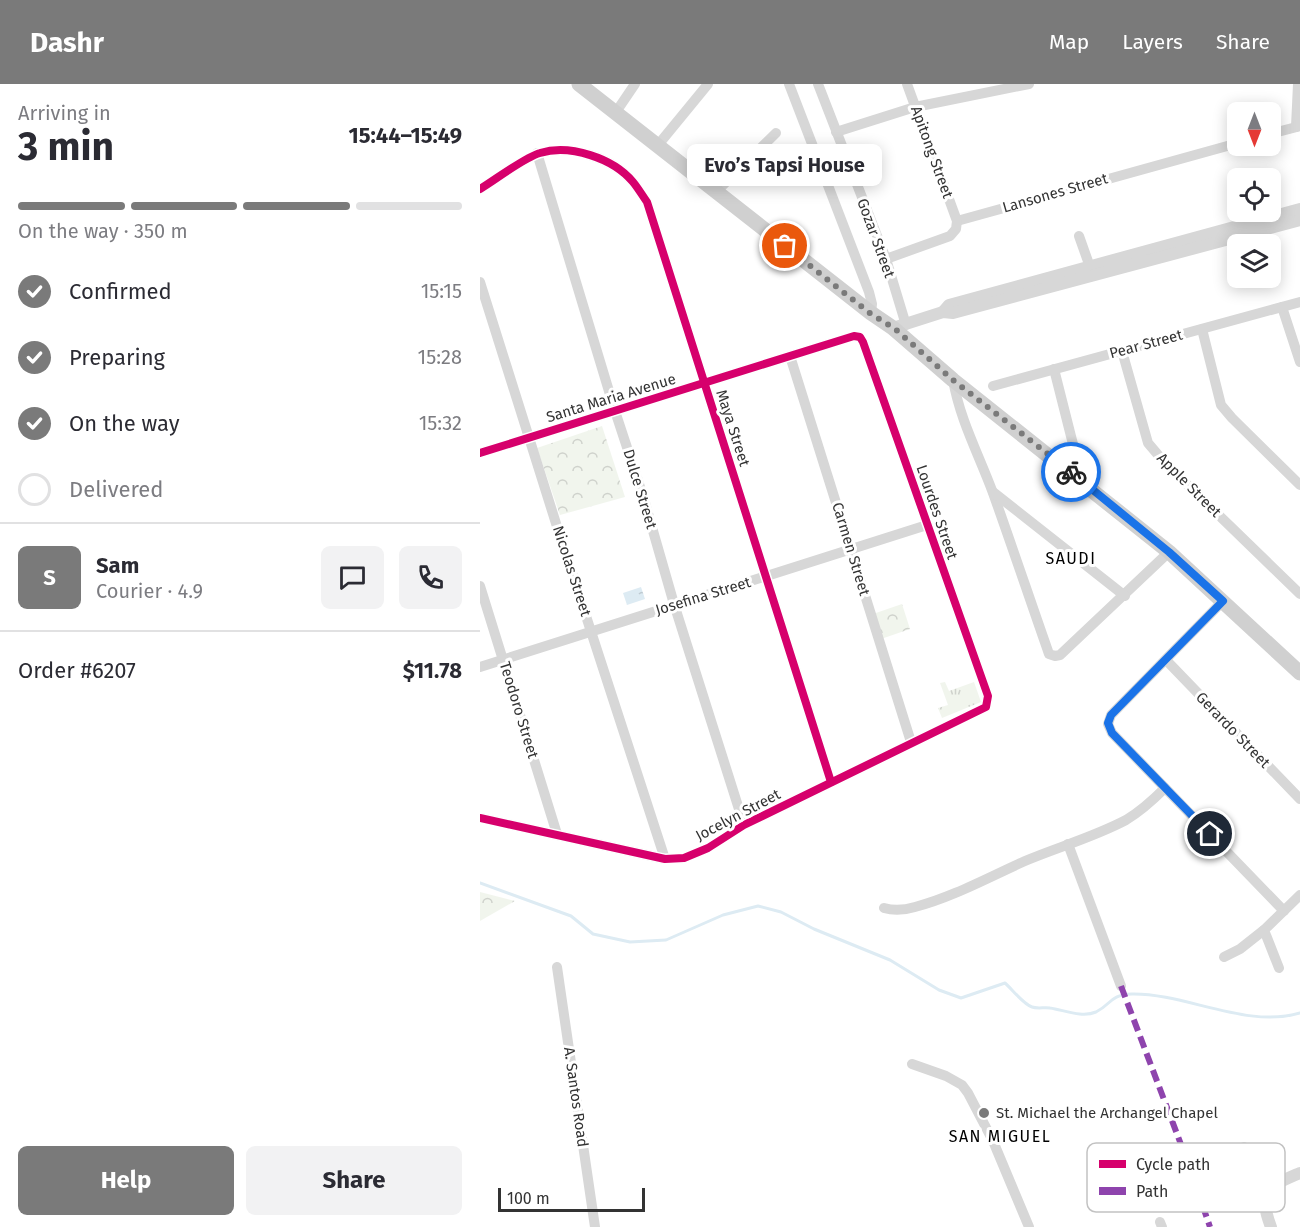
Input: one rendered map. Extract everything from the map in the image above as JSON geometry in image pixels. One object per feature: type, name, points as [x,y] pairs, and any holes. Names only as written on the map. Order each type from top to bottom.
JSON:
[{"type":"main road","points":[[579,84],[871,314],[900,327],[953,380],[1169,552],[1300,674]]},
{"type":"street","points":[[616,112],[635,84]]},
{"type":"street","points":[[658,145],[708,84]]},
{"type":"street","points":[[789,84],[869,292],[873,304],[871,314]]},
{"type":"street","name":"Gozar Street","points":[[818,84],[886,260],[900,327]]},
{"type":"street","name":"Apitong Street","points":[[907,84],[957,221]]},
{"type":"street","points":[[836,132],[915,107],[1029,84]]},
{"type":"street","points":[[1281,131],[1298,127],[1298,84]]},
{"type":"street","points":[[717,191],[776,133]]},
{"type":"street","name":"Lansones Street","points":[[957,221],[1227,146]]},
{"type":"street","name":"Maya Street","points":[[480,189],[537,153],[558,149],[575,152],[615,168],[632,181],[647,202],[831,782]]},
{"type":"street","name":"Dulce Street","points":[[537,153],[674,604],[744,825]]},
{"type":"street","points":[[900,327],[943,312],[949,305],[1057,281],[1296,216]]},
{"type":"street","points":[[886,260],[950,236],[956,229],[957,221]]},
{"type":"street","points":[[1079,236],[1090,267]]},
{"type":"street","points":[[1057,281],[1090,267],[1122,263]]},
{"type":"street","name":"Nicolas Street","points":[[480,282],[665,859]]},
{"type":"street","name":"Pear Street","points":[[993,386],[1300,302]]},
{"type":"street","points":[[1282,307],[1300,362]]},
{"type":"street","points":[[1202,329],[1221,405],[1300,485]]},
{"type":"street","name":"Santa Maria Avenue","points":[[480,453],[854,336]]},
{"type":"street","name":"Lourdes Street","points":[[854,336],[860,337],[864,342],[988,701]]},
{"type":"street","name":"Apple Street","points":[[1122,351],[1148,443],[1165,463],[1300,594]]},
{"type":"street","name":"Carmen Street","points":[[790,356],[911,742]]},
{"type":"street","points":[[1054,369],[1078,464]]},
{"type":"street","points":[[953,380],[956,399],[968,435],[992,490],[1049,654],[1055,657],[1060,655],[1169,552]]},
{"type":"street","points":[[992,490],[1125,596]]},
{"type":"street","name":"Josefina Street","points":[[480,667],[927,525]]},
{"type":"street","name":"Teodoro Street","points":[[480,586],[557,834]]},
{"type":"street","points":[[1223,601],[1111,715],[1108,723],[1112,733],[1284,910]]},
{"type":"street","name":"Gerardo Street","points":[[1166,660],[1300,799]]},
{"type":"street","name":"Jocelyn Street","points":[[480,818],[665,859],[684,858],[708,848],[744,825],[986,707],[988,701]]},
{"type":"street","points":[[884,908],[900,910],[931,902],[1128,819],[1165,788]]},
{"type":"street","points":[[1068,844],[1121,986]]},
{"type":"street","points":[[1224,957],[1240,950],[1300,895]]},
{"type":"street","points":[[1264,930],[1279,968]]},
{"type":"street","name":"A. Santos Road","points":[[558,967],[595,1227]]},
{"type":"street","points":[[912,1064],[946,1076],[962,1085],[968,1093],[993,1141],[1029,1227]]},
{"type":"street","points":[[1285,1180],[1300,1173]]},
{"type":"street","points":[[1266,1212],[1271,1227]]},
{"type":"green space","points":[[602,426],[625,497],[560,515],[537,448]]},
{"type":"green space","points":[[902,604],[910,629],[881,639],[873,614]]},
{"type":"green space","points":[[945,682],[949,691],[974,682],[981,702],[942,718],[938,708],[948,705],[940,683]]},
{"type":"green space","points":[[480,892],[515,901],[480,921]]},
{"type":"water","points":[[641,587],[645,599],[627,605],[623,593]]},
{"type":"waterway","points":[[480,883],[571,916],[593,934],[630,942],[666,940],[723,915],[758,906],[781,912],[814,929],[890,960],[939,990],[961,998],[1005,983],[1021,1000],[1032,1007],[1079,1014],[1091,1014],[1119,996],[1132,994],[1152,995],[1259,1017],[1280,1017],[1300,1013]]},
{"type":"marked path","points":[[1121,986],[1180,1143]]},
{"type":"marked path","points":[[1205,1212],[1210,1227]]},
{"type":"cycle path","points":[[480,189],[534,155],[564,150],[590,155],[614,166],[633,182],[647,202],[831,782]]},
{"type":"cycle path","points":[[480,453],[854,336],[860,337],[988,696],[986,707],[744,825],[708,848],[684,858],[665,859],[480,818]]},
{"type":"way so far","points":[[785,246],[871,314],[894,328],[953,380],[1071,472]]},
{"type":"place","name":"Evo’s Tapsi House","points":[[785,246]]},
{"type":"place","name":"St. Michael the Archangel Chapel","points":[[984,1113]]},
{"type":"district","name":"SAUDI","points":[[1071,558]]},
{"type":"district","name":"SAN MIGUEL","points":[[1000,1136]]},
{"type":"route","points":[[1071,472],[1169,552],[1223,601],[1111,715],[1108,723],[1112,733],[1210,834]]}]
